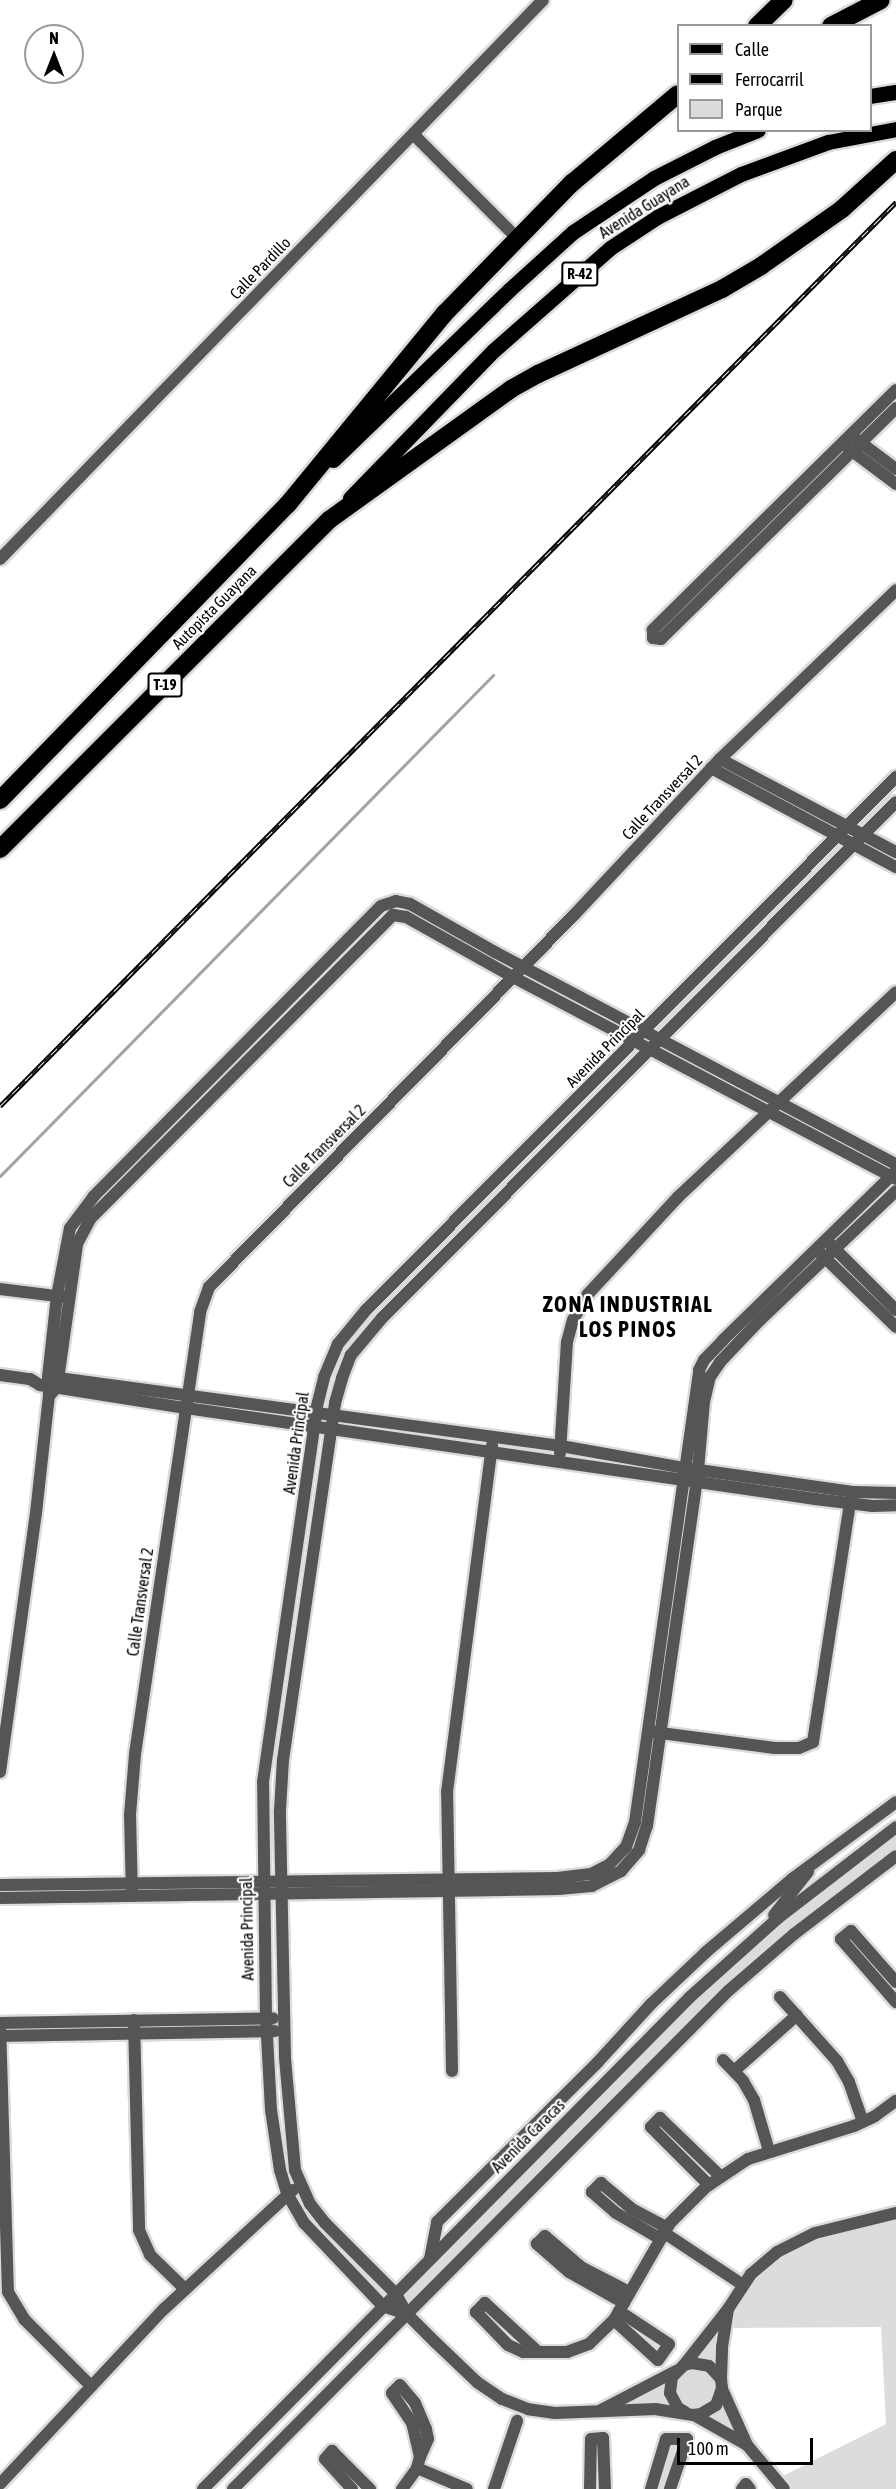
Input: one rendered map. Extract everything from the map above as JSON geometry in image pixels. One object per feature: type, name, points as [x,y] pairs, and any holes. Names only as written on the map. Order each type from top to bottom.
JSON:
[{"type":"highway","points":[[759,24],[784,0]]},
{"type":"highway","points":[[835,24],[881,0]]},
{"type":"highway","points":[[615,147],[677,95]]},
{"type":"highway","points":[[615,147],[677,106]]},
{"type":"highway","name":"Autopista Guayana","points":[[0,800],[288,504],[445,313],[572,183],[615,147]]},
{"type":"highway","name":"Autopista Guayana","points":[[0,849],[329,520],[511,388],[722,289],[761,266],[842,209],[896,160]]},
{"type":"main road","points":[[872,96],[896,92]]},
{"type":"main road","name":"Avenida Guayana","points":[[329,520],[494,350],[610,248],[667,211],[741,174],[828,142],[896,129]]},
{"type":"main road","name":"Avenida Guayana","points":[[288,504],[509,290],[573,232],[654,178],[715,147],[753,132]]},
{"type":"street","name":"Calle Pardillo","points":[[0,558],[543,0]]},
{"type":"street","points":[[413,134],[517,238]]},
{"type":"street","points":[[896,390],[852,443],[661,639],[653,638],[653,630],[852,443],[896,408]]},
{"type":"street","points":[[852,443],[896,469]]},
{"type":"street","points":[[852,443],[896,484]]},
{"type":"street","name":"Calle Transversal 2","points":[[131,1890],[130,1815],[133,1767],[200,1312],[205,1294],[214,1279],[523,967],[716,764],[896,590]]},
{"type":"street","points":[[716,764],[791,796],[896,852]]},
{"type":"street","points":[[716,764],[782,807],[896,867]]},
{"type":"street","name":"Avenida Principal","points":[[383,2306],[314,2236],[287,2193],[274,2144],[266,2025],[262,1800],[272,1714],[316,1413],[324,1377],[339,1344],[350,1329],[896,777]]},
{"type":"street","points":[[782,807],[791,796]]},
{"type":"street","name":"Avenida Principal","points":[[407,2314],[396,2294],[325,2223],[300,2186],[291,2143],[283,2024],[280,1800],[289,1717],[339,1388],[351,1355],[363,1339],[896,802]]},
{"type":"street","points":[[90,1209],[140,1168],[393,915],[396,901]]},
{"type":"street","points":[[0,1772],[63,1297],[67,1236],[130,1159],[342,942],[381,906],[396,901],[410,904],[523,967],[896,1164]]},
{"type":"street","points":[[0,1898],[131,1890],[544,1884],[591,1874],[609,1865],[626,1847],[635,1822],[654,1732],[691,1475],[710,1377],[733,1347],[894,1176],[634,1042],[406,917],[393,915]]},
{"type":"street","points":[[342,942],[354,952]]},
{"type":"street","points":[[557,1462],[561,1446],[567,1342],[582,1304],[596,1284],[678,1197],[896,992]]},
{"type":"street","points":[[199,1088],[210,1097]]},
{"type":"street","points":[[130,1159],[140,1168]]},
{"type":"street","points":[[691,1475],[699,1370],[710,1354],[814,1248],[828,1248],[896,1191]]},
{"type":"street","points":[[828,1248],[896,1310]]},
{"type":"street","points":[[828,1248],[896,1327]]},
{"type":"street","points":[[0,1289],[63,1297]]},
{"type":"street","points":[[350,1329],[363,1339]]},
{"type":"street","points":[[339,1344],[351,1355]]},
{"type":"street","points":[[699,1370],[710,1377]]},
{"type":"street","points":[[0,1375],[52,1385],[187,1402],[316,1413],[561,1446],[691,1475]]},
{"type":"street","points":[[187,1402],[314,1427],[557,1462],[691,1475],[767,1486],[850,1503],[895,1497]]},
{"type":"street","points":[[452,2071],[447,1806],[450,1760],[493,1438]]},
{"type":"street","points":[[767,1486],[895,1497]]},
{"type":"street","points":[[654,1732],[775,1748],[800,1748],[813,1742],[817,1729],[850,1503]]},
{"type":"street","points":[[272,1714],[289,1717]]},
{"type":"street","points":[[266,1758],[284,1760]]},
{"type":"street","points":[[430,2259],[434,2229],[450,2207],[706,1952],[792,1879],[894,1806]]},
{"type":"street","name":"Avenida Caracas","points":[[203,2489],[690,1996],[778,1918],[896,1827]]},
{"type":"street","points":[[233,2489],[728,1991],[794,1934],[896,1856]]},
{"type":"street","points":[[750,1943],[814,1864]]},
{"type":"street","points":[[0,1885],[131,1890]]},
{"type":"street","points":[[896,1982],[851,1931],[841,1939],[896,2002]]},
{"type":"street","points":[[780,1996],[844,2071],[863,2122]]},
{"type":"street","points":[[734,2071],[797,2015]]},
{"type":"street","points":[[90,2385],[24,2319],[8,2292],[0,2023],[134,2026],[283,2024]]},
{"type":"street","points":[[0,2036],[134,2026]]},
{"type":"street","points":[[134,2026],[139,2230],[150,2255],[185,2289]]},
{"type":"street","points":[[723,2060],[734,2071],[754,2100],[769,2151]]},
{"type":"street","points":[[537,2351],[485,2303],[476,2312],[515,2349],[523,2352],[555,2353],[579,2348],[598,2338],[622,2307],[663,2233],[720,2176],[748,2159],[769,2151],[863,2122],[896,2101]]},
{"type":"street","points":[[709,2185],[651,2127],[660,2118],[720,2176]]},
{"type":"street","points":[[663,2233],[616,2213],[592,2192],[601,2183],[663,2233],[743,2285]]},
{"type":"street","points":[[0,2483],[90,2385],[185,2289],[287,2193],[300,2186]]},
{"type":"street","points":[[747,2445],[678,2408],[670,2393],[670,2385],[728,2309],[743,2285],[768,2259],[795,2241],[827,2229],[896,2212]]},
{"type":"street","points":[[545,2236],[581,2266],[622,2307],[569,2272],[537,2244],[545,2236]]},
{"type":"street","points":[[383,2306],[407,2314],[477,2382],[502,2399],[540,2412],[568,2414],[656,2409],[702,2414],[716,2405],[722,2384],[722,2347],[728,2309]]},
{"type":"street","points":[[600,2411],[681,2368],[701,2363],[709,2366],[722,2384],[747,2445],[784,2489]]},
{"type":"street","points":[[402,2489],[418,2463],[428,2439],[415,2403],[400,2385],[392,2393],[412,2422],[418,2463]]},
{"type":"street","points":[[494,2489],[517,2421]]},
{"type":"street","points":[[590,2489],[591,2439],[603,2438],[605,2489]]},
{"type":"street","points":[[651,2489],[666,2439],[687,2439],[670,2489]]},
{"type":"street","points":[[352,2489],[325,2459],[332,2451],[370,2489]]},
{"type":"street","points":[[418,2463],[467,2489]]},
{"type":"street","points":[[742,2489],[746,2484],[750,2489]]},
{"type":"green space","points":[[896,1827],[896,1856],[794,1934],[407,2314],[395,2293],[690,1997]]},
{"type":"green space","points":[[896,2213],[896,2489],[784,2489],[775,2480],[886,2424],[881,2327],[725,2328],[721,2379],[747,2445],[706,2421],[636,2409],[613,2402],[677,2370],[777,2252]]},
{"type":"green space","points":[[667,2440],[688,2440],[670,2489],[652,2489]]},
{"type":"waterway","points":[[0,1176],[493,675]]},
{"type":"railway","points":[[0,1106],[896,202]]},
{"type":"district","name":"ZONA INDUSTRIAL LOS PINOS","points":[[628,1316]]}]
